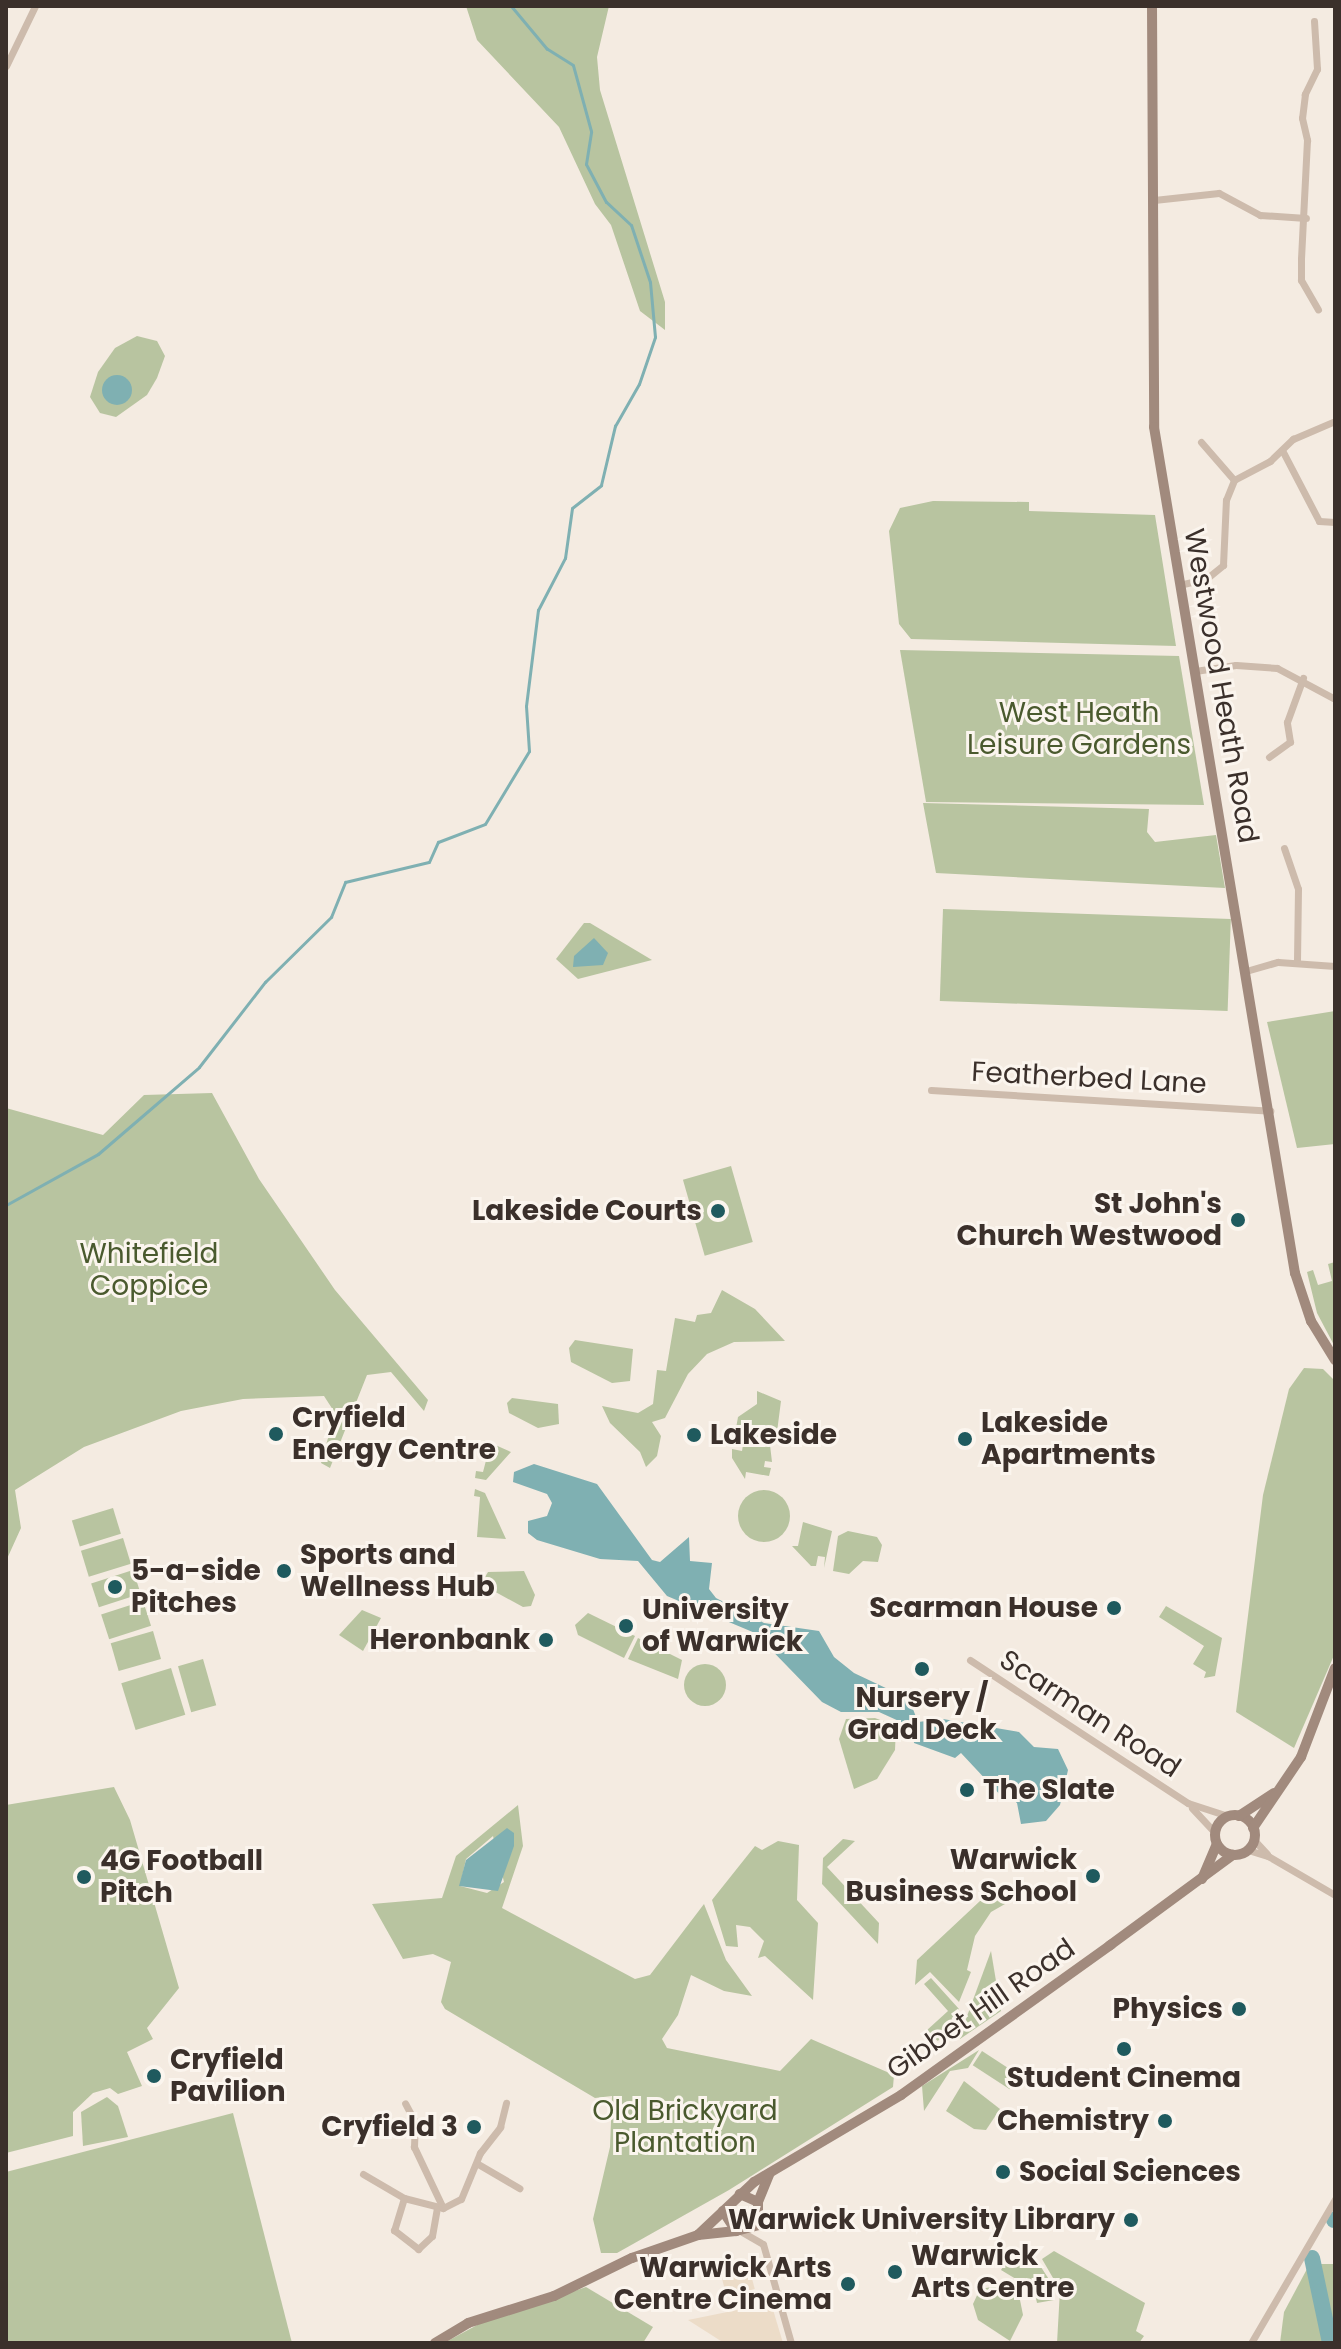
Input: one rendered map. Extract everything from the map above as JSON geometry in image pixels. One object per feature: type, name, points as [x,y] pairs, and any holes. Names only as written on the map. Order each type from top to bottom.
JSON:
[{"type":"street","points":[[6,66],[35,6]]},
{"type":"street","name":"Westwood Heath Road","points":[[1152,6],[1154,427],[1295,1273],[1311,1321],[1335,1360]]},
{"type":"street","points":[[1314,21],[1317,69],[1305,94],[1302,118],[1306,218],[1301,280],[1318,309]]},
{"type":"street","points":[[1154,200],[1219,193],[1260,215],[1306,218]]},
{"type":"street","points":[[1179,585],[1206,579],[1223,565],[1226,500],[1234,480],[1335,421]]},
{"type":"street","points":[[1201,442],[1234,480]]},
{"type":"street","points":[[1282,450],[1319,521],[1335,522]]},
{"type":"street","points":[[1195,671],[1236,665],[1277,668],[1303,678],[1335,699]]},
{"type":"street","points":[[1269,757],[1290,742],[1287,722],[1303,678]]},
{"type":"street","points":[[1284,848],[1298,889],[1297,962]]},
{"type":"street","points":[[1246,971],[1297,962],[1335,966]]},
{"type":"street","name":"Featherbed Lane","points":[[931,1090],[1244,1113],[1270,1111]]},
{"type":"street","name":"Scarman Road","points":[[970,1660],[1188,1803],[1234,1816]]},
{"type":"street","points":[[1335,1668],[1301,1757],[1274,1793],[1248,1850],[1268,1856],[1335,1895]]},
{"type":"street","points":[[1202,1879],[1216,1838],[1234,1816],[1274,1793]]},
{"type":"street","name":"Scarman Road","points":[[1188,1803],[1216,1838]]},
{"type":"street","points":[[1234,1816],[1254,1834],[1268,1856]]},
{"type":"street","points":[[1216,1838],[1233,1855]]},
{"type":"street","name":"Gibbet Hill Road","points":[[723,2211],[740,2194],[771,2172],[874,2110],[1112,1944],[1233,1855],[1248,1850]]},
{"type":"street","points":[[404,2198],[394,2230],[418,2249],[432,2236],[440,2208],[428,2167],[414,2147],[415,2122],[405,2103]]},
{"type":"street","points":[[363,2174],[404,2198],[440,2208],[461,2199],[480,2153],[500,2127],[506,2103]]},
{"type":"street","points":[[478,2164],[519,2188]]},
{"type":"street","points":[[435,2343],[481,2318],[554,2296],[632,2258],[698,2235],[739,2231],[758,2225],[758,2202],[771,2172]]},
{"type":"street","points":[[740,2194],[758,2202]]},
{"type":"street","points":[[1251,2343],[1335,2199]]},
{"type":"street","points":[[698,2235],[723,2211],[739,2231],[763,2244],[791,2343]]},
{"type":"green space","points":[[466,6],[609,6],[597,57],[600,90],[665,302],[665,330],[640,311],[611,225],[595,204],[559,127],[477,40]]},
{"type":"green space","points":[[137,336],[157,341],[165,356],[157,378],[147,395],[116,417],[100,413],[90,397],[98,372],[115,348]]},
{"type":"green space","points":[[933,501],[1029,502],[1029,511],[1155,515],[1176,646],[911,639],[899,624],[889,531],[900,508]]},
{"type":"green space","name":"West Heath Leisure Gardens","points":[[900,650],[1179,656],[1204,805],[926,802]]},
{"type":"green space","points":[[923,803],[1149,809],[1147,832],[1155,842],[1216,835],[1225,888],[936,873]]},
{"type":"green space","points":[[943,909],[1231,919],[1228,1011],[940,1001]]},
{"type":"green space","points":[[584,923],[590,923],[652,960],[578,979],[556,959]]},
{"type":"green space","points":[[1335,1011],[1335,1144],[1297,1148],[1267,1022]]},
{"type":"green space","name":"Whitefield Coppice","points":[[212,1093],[259,1179],[335,1290],[428,1400],[424,1411],[391,1372],[367,1375],[330,1468],[321,1463],[335,1413],[324,1396],[243,1399],[181,1411],[84,1447],[15,1490],[21,1528],[6,1561],[6,1108],[103,1135],[144,1095]]},
{"type":"green space","name":"Lakeside Courts","points":[[731,1166],[753,1242],[705,1256],[683,1180]]},
{"type":"green space","points":[[1335,1262],[1335,1347],[1317,1313],[1307,1272],[1313,1270],[1318,1285],[1332,1281],[1328,1264]]},
{"type":"green space","points":[[722,1290],[755,1309],[785,1341],[734,1342],[707,1354],[688,1374],[665,1418],[652,1422],[661,1436],[657,1456],[646,1467],[640,1452],[610,1423],[602,1406],[638,1413],[653,1404],[657,1370],[666,1371],[675,1318],[695,1322],[697,1315],[711,1313]]},
{"type":"green space","points":[[575,1340],[633,1349],[630,1381],[612,1383],[571,1362],[569,1348]]},
{"type":"green space","points":[[1304,1368],[1323,1369],[1335,1381],[1335,1653],[1294,1748],[1236,1712],[1263,1495],[1289,1389]]},
{"type":"green space","points":[[757,1391],[781,1401],[777,1432],[770,1440],[735,1434],[738,1417],[757,1404]]},
{"type":"green space","points":[[512,1398],[558,1404],[559,1424],[538,1428],[509,1413],[507,1403]]},
{"type":"green space","points":[[735,1438],[770,1445],[772,1462],[765,1461],[764,1467],[771,1468],[769,1476],[746,1472],[745,1479],[732,1458],[732,1449],[742,1451],[743,1445],[734,1442]]},
{"type":"green space","points":[[484,1440],[511,1452],[486,1480],[475,1478],[476,1471],[483,1472],[489,1449],[482,1446]]},
{"type":"green space","points":[[475,1489],[485,1493],[506,1539],[477,1537],[480,1497],[474,1496]]},
{"type":"green space","points":[[764,1490],[782,1498],[790,1516],[782,1534],[764,1542],[746,1534],[738,1516],[746,1498]]},
{"type":"green space","points":[[113,1508],[121,1534],[80,1546],[72,1521]]},
{"type":"green space","points":[[803,1522],[832,1531],[824,1568],[825,1557],[818,1556],[816,1566],[811,1566],[792,1546],[798,1546]]},
{"type":"green space","points":[[848,1531],[877,1537],[882,1545],[878,1562],[863,1561],[849,1574],[833,1571],[838,1536]]},
{"type":"green space","points":[[123,1538],[131,1564],[89,1577],[81,1551]]},
{"type":"green space","name":"5-a-side Pitches","points":[[133,1570],[141,1594],[99,1607],[91,1584]]},
{"type":"green space","points":[[524,1571],[535,1595],[531,1606],[523,1607],[481,1584],[488,1572]]},
{"type":"green space","points":[[143,1601],[151,1626],[109,1639],[101,1615]]},
{"type":"green space","points":[[1166,1606],[1222,1638],[1215,1676],[1204,1678],[1206,1672],[1193,1664],[1204,1646],[1159,1617]]},
{"type":"green space","points":[[362,1610],[381,1618],[363,1651],[339,1635]]},
{"type":"green space","points":[[588,1613],[635,1636],[624,1658],[578,1635],[575,1625]]},
{"type":"green space","points":[[153,1631],[161,1659],[119,1671],[111,1643]]},
{"type":"green space","points":[[638,1638],[682,1660],[678,1679],[628,1659]]},
{"type":"green space","points":[[203,1659],[216,1705],[191,1712],[178,1666]]},
{"type":"green space","points":[[705,1664],[720,1670],[726,1685],[720,1700],[705,1706],[690,1700],[684,1685],[690,1670]]},
{"type":"green space","points":[[171,1668],[185,1715],[136,1730],[121,1683]]},
{"type":"green space","points":[[875,1718],[896,1726],[895,1750],[877,1779],[854,1789],[839,1739],[846,1719]]},
{"type":"green space","points":[[114,1787],[130,1820],[179,1988],[147,2028],[153,2039],[127,2052],[142,2086],[118,2094],[110,2088],[93,2093],[73,2112],[73,2136],[6,2153],[6,1805]]},
{"type":"green space","name":"Old Brickyard Plantation","points":[[518,1805],[523,1846],[502,1908],[635,1979],[650,1975],[704,1904],[726,1960],[752,1996],[724,1991],[691,1975],[678,2015],[662,2039],[667,2048],[780,2071],[811,2039],[894,2075],[893,2087],[729,2190],[617,2253],[601,2253],[593,2219],[610,2147],[612,2096],[595,2098],[445,2009],[441,2002],[451,1962],[433,1954],[403,1959],[372,1904],[442,1898],[456,1856]],"holes":[[[493,1836],[504,1882],[487,1893],[460,1886],[466,1859]]]},
{"type":"green space","points":[[843,1839],[855,1841],[827,1867],[879,1923],[878,1944],[822,1884],[823,1858]]},
{"type":"green space","points":[[778,1841],[799,1845],[797,1900],[818,1923],[813,2000],[765,1956],[758,1958],[764,1941],[750,1927],[736,1925],[738,1947],[726,1946],[712,1900],[755,1846],[762,1850]]},
{"type":"green space","points":[[1012,1900],[991,1912],[975,1936],[967,1970],[971,1972],[959,2002],[930,1972],[915,1985],[917,1960],[980,1901]]},
{"type":"green space","points":[[991,1951],[1001,2011],[960,2039],[959,2038]]},
{"type":"green space","points":[[931,1978],[959,2009],[938,2041],[926,2031],[948,2011],[924,1984]]},
{"type":"green space","points":[[979,2050],[968,2068],[950,2071],[924,2111],[922,2086]]},
{"type":"green space","points":[[982,2051],[1019,2075],[1010,2089],[973,2065]]},
{"type":"green space","points":[[964,2081],[1000,2109],[986,2130],[974,2129],[946,2111]]},
{"type":"green space","points":[[107,2097],[118,2106],[128,2137],[83,2146],[81,2112]]},
{"type":"green space","points":[[233,2113],[292,2343],[6,2343],[6,2172]]},
{"type":"green space","points":[[1054,2251],[1145,2303],[1136,2331],[1144,2336],[1139,2343],[1057,2343],[1060,2290],[1042,2259]]},
{"type":"green space","points":[[1012,2252],[1022,2252],[1039,2264],[1054,2287],[1054,2300],[1037,2303],[1034,2290],[1001,2270]]},
{"type":"green space","points":[[1317,2264],[1335,2264],[1335,2343],[1280,2343],[1284,2312],[1307,2269]]},
{"type":"green space","points":[[998,2286],[1020,2300],[1023,2315],[1010,2341],[978,2320],[973,2304],[980,2289]]},
{"type":"green space","points":[[586,2287],[653,2327],[643,2343],[444,2343],[479,2324]]},
{"type":"shaded area","points":[[747,2260],[755,2289],[727,2296],[719,2268]]},
{"type":"shaded area","points":[[771,2303],[783,2343],[724,2343],[688,2320]]},
{"type":"water","points":[[117,375],[128,379],[132,390],[128,401],[117,405],[106,401],[102,390],[106,379]]},
{"type":"water","points":[[594,938],[608,953],[603,965],[573,967],[574,956]]},
{"type":"water","points":[[534,1464],[597,1484],[652,1560],[660,1562],[689,1537],[690,1561],[712,1563],[709,1589],[716,1598],[764,1623],[819,1631],[834,1657],[854,1673],[909,1699],[918,1722],[943,1719],[1019,1732],[1034,1747],[1058,1749],[1068,1770],[1060,1805],[1046,1821],[1021,1824],[1017,1803],[1008,1796],[1004,1799],[961,1753],[955,1758],[914,1743],[912,1727],[879,1712],[841,1712],[822,1702],[755,1633],[667,1596],[638,1561],[600,1559],[537,1540],[528,1533],[528,1521],[547,1516],[552,1503],[547,1494],[513,1482],[514,1472]]},
{"type":"water","points":[[507,1828],[514,1833],[514,1846],[498,1891],[459,1886],[466,1860]]},
{"type":"waterway","points":[[6,1205],[98,1154],[199,1067],[265,982],[331,917],[345,882],[429,862],[438,842],[485,824],[529,751],[526,706],[538,610],[565,558],[572,508],[601,485],[615,426],[639,384],[655,337],[650,282],[631,225],[606,202],[586,164],[591,131],[573,65],[547,49],[511,6]]},
{"type":"waterway","points":[[1312,2258],[1330,2343]]},
{"type":"place","name":"Lakeside Courts","points":[[718,1211]]},
{"type":"place","name":"St John's Church Westwood","points":[[1238,1220]]},
{"type":"place","name":"Cryfield Energy Centre","points":[[276,1434]]},
{"type":"place","name":"Lakeside","points":[[694,1435]]},
{"type":"place","name":"Lakeside Apartments","points":[[965,1439]]},
{"type":"place","name":"Sports and Wellness Hub","points":[[284,1571]]},
{"type":"place","name":"5-a-side Pitches","points":[[115,1587]]},
{"type":"place","name":"Scarman House","points":[[1114,1608]]},
{"type":"place","name":"University of Warwick","points":[[626,1626]]},
{"type":"place","name":"Heronbank","points":[[546,1640]]},
{"type":"place","name":"Nursery / Grad Deck","points":[[922,1669]]},
{"type":"place","name":"The Slate","points":[[967,1790]]},
{"type":"place","name":"Warwick Business School","points":[[1093,1876]]},
{"type":"place","name":"4G Football Pitch","points":[[84,1877]]},
{"type":"place","name":"Physics","points":[[1239,2009]]},
{"type":"place","name":"Student Cinema","points":[[1124,2049]]},
{"type":"place","name":"Cryfield Pavilion","points":[[154,2076]]},
{"type":"place","name":"Chemistry","points":[[1165,2121]]},
{"type":"place","name":"Cryfield 3","points":[[474,2127]]},
{"type":"place","name":"Social Sciences","points":[[1003,2172]]},
{"type":"place","name":"Warwick University Library","points":[[1131,2220]]},
{"type":"place","name":"Warwick Arts Centre","points":[[895,2272]]},
{"type":"place","name":"Warwick Arts Centre Cinema","points":[[848,2284]]}]
